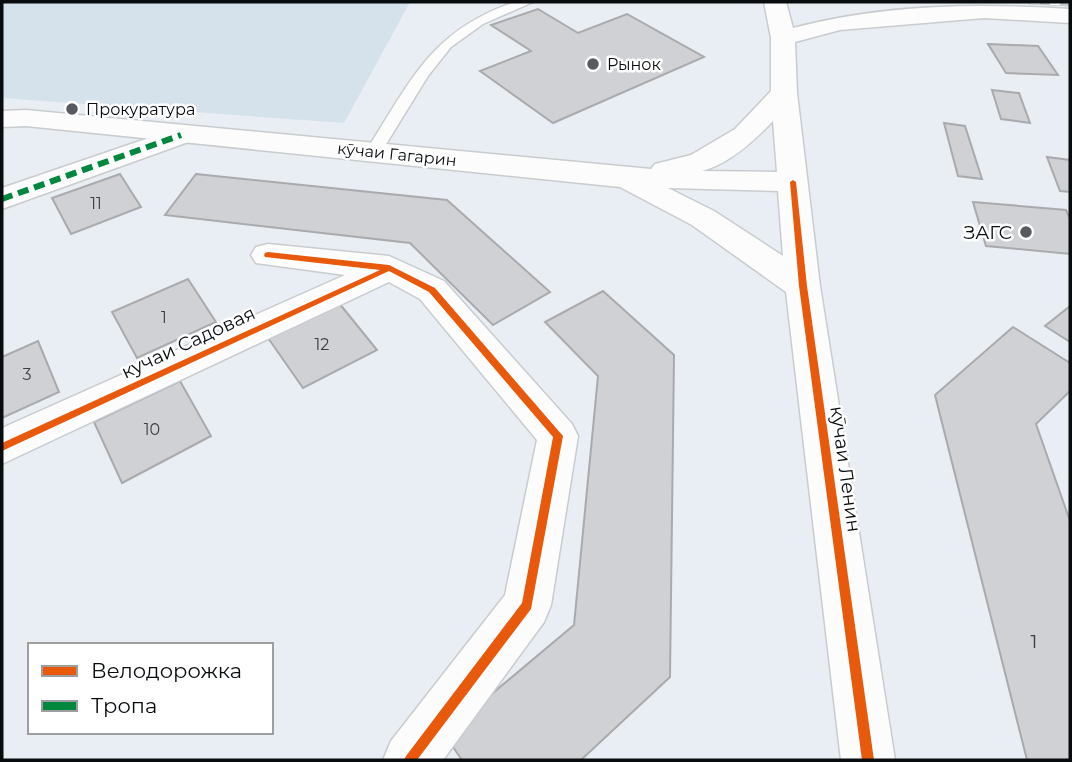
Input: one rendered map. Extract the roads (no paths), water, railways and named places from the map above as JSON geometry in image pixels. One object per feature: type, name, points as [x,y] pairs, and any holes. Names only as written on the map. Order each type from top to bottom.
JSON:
[{"type":"main road","name":"кӯчаи Ленин","points":[[775,2],[783,38],[783,93],[803,286],[868,760]]},
{"type":"main road","points":[[783,38],[839,23],[984,11],[1070,16]]},
{"type":"main road","points":[[625,178],[701,162],[744,135],[783,93]]},
{"type":"main road","name":"кӯчаи Гагарин","points":[[2,119],[26,118],[625,178],[793,182]]},
{"type":"main road","points":[[2,199],[181,135]]},
{"type":"main road","points":[[625,178],[703,218],[803,286]]},
{"type":"main road","points":[[268,255],[389,268],[432,290],[558,436],[527,605],[410,760]]},
{"type":"main road","name":"кучаи Садовая","points":[[2,447],[389,268]]},
{"type":"lane","points":[[374,151],[438,53],[467,29],[500,11],[527,2]]},
{"type":"railway","points":[[1030,2],[1070,4]]},
{"type":"place","name":"Рынок","points":[[593,64]]},
{"type":"place","name":"Прокуратура","points":[[72,109]]},
{"type":"place","name":"ЗАГС","points":[[1026,232]]}]
